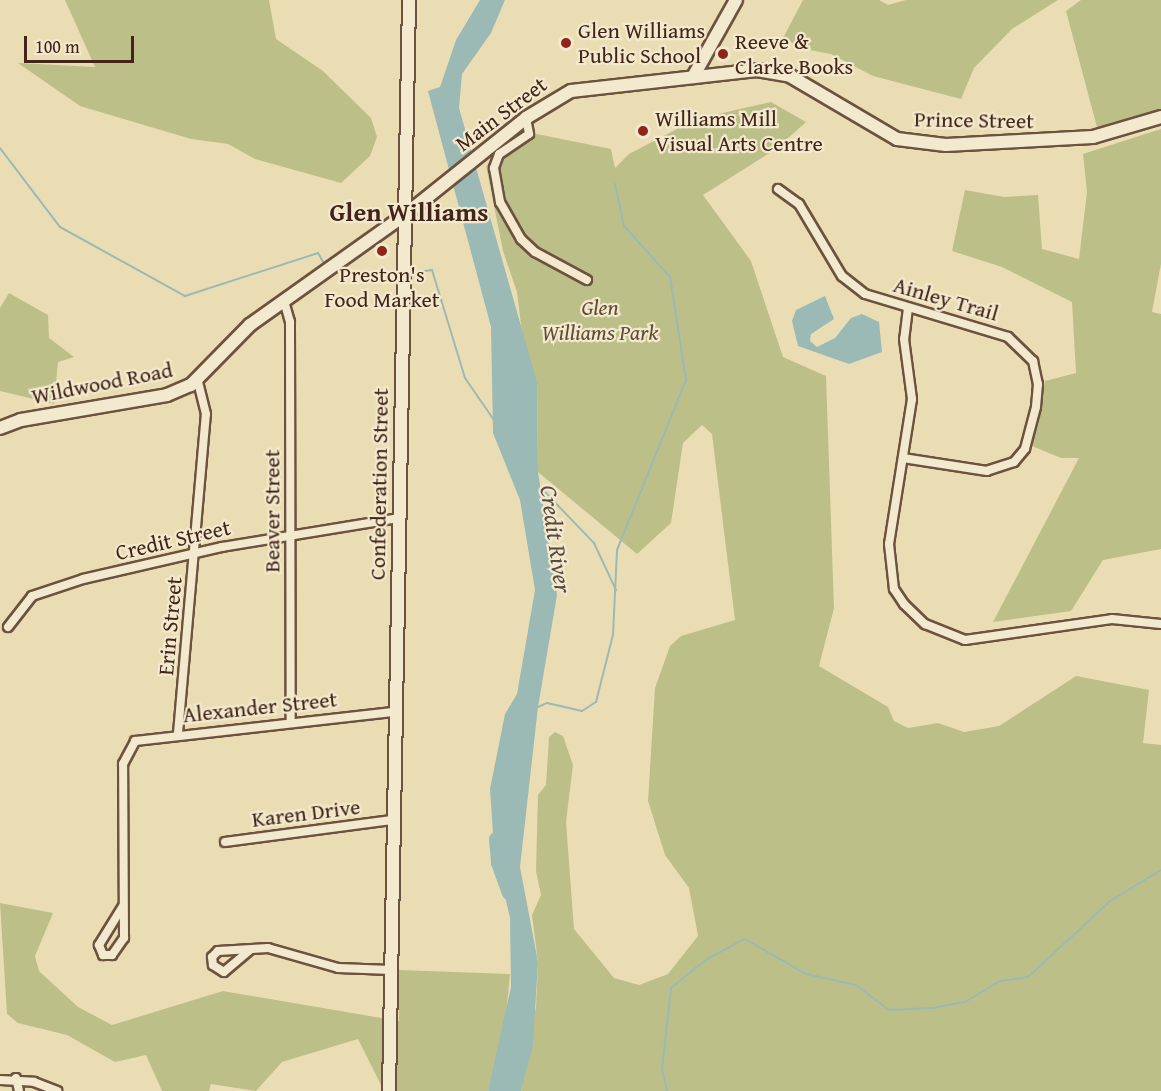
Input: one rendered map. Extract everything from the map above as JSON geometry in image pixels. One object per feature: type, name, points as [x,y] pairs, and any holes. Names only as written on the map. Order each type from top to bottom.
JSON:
[{"type":"main road","name":"Confederation Street","points":[[389,1091],[392,820],[409,0]]},
{"type":"main road","points":[[693,77],[736,0]]},
{"type":"main road","name":"Prince Street","points":[[693,77],[757,70],[790,76],[897,139],[946,145],[1093,137],[1161,117]]},
{"type":"main road","name":"Main Street","points":[[405,215],[526,118],[571,91],[693,77]]},
{"type":"main road","points":[[406,183],[421,194],[444,183]]},
{"type":"main road","name":"Wildwood Road","points":[[0,428],[21,420],[167,395],[198,381],[250,325],[405,215]]},
{"type":"street","points":[[526,118],[529,134],[499,154],[494,168],[500,202],[521,239],[535,252],[587,280]]},
{"type":"street","name":"Ainley Trail","points":[[778,189],[799,204],[842,276],[865,294],[1008,337],[1033,361],[1038,384],[1024,449],[1014,462],[987,471],[903,458]]},
{"type":"street","name":"Beaver Street","points":[[284,301],[290,322],[291,722]]},
{"type":"street","points":[[908,308],[904,339],[912,399],[889,561],[894,589],[925,624],[965,640],[1112,620],[1161,624]]},
{"type":"street","name":"Erin Street","points":[[178,733],[206,414],[198,381]]},
{"type":"street","name":"Credit Street","points":[[8,627],[18,609],[42,591],[290,534],[399,518]]},
{"type":"street","name":"Alexander Street","points":[[123,906],[123,764],[131,744],[146,736],[395,712]]},
{"type":"street","name":"Karen Drive","points":[[225,842],[392,820]]},
{"type":"street","points":[[123,906],[124,938],[112,956],[103,955],[99,945],[123,906]]},
{"type":"street","points":[[250,950],[268,948],[338,968],[391,970]]},
{"type":"street","points":[[0,1080],[16,1078],[57,1091]]},
{"type":"street","points":[[16,1078],[19,1091]]},
{"type":"green space","points":[[65,0],[269,0],[276,39],[323,71],[371,118],[377,137],[370,156],[341,183],[255,159],[228,144],[191,139],[80,106],[18,63],[95,67]]},
{"type":"green space","points":[[803,0],[879,0],[888,5],[906,0],[1058,0],[1012,29],[974,68],[961,99],[873,76],[831,54],[804,49],[783,38]]},
{"type":"green space","points":[[1081,0],[1161,0],[1161,110],[1098,131],[1066,11]]},
{"type":"green space","name":"Glen Williams Park","points":[[771,102],[806,122],[776,149],[703,195],[751,261],[783,357],[826,376],[834,608],[819,666],[888,707],[894,721],[908,728],[938,723],[964,732],[999,726],[1076,676],[1149,690],[1143,743],[1161,745],[1161,1091],[521,1091],[536,1007],[538,962],[532,915],[541,895],[536,871],[538,795],[546,785],[549,737],[555,732],[563,736],[573,765],[566,822],[574,929],[614,978],[639,985],[668,974],[698,936],[689,888],[665,855],[648,801],[655,688],[670,646],[681,636],[735,620],[712,434],[702,425],[683,443],[671,523],[637,554],[538,472],[537,382],[524,349],[517,292],[503,251],[486,166],[522,131],[611,149],[615,168],[629,154],[696,119]]},
{"type":"green space","points":[[1161,129],[1161,264],[1152,312],[1161,314],[1161,549],[1103,560],[1071,611],[993,622],[1079,458],[1061,458],[1032,446],[1045,381],[1076,373],[1072,302],[1002,267],[952,251],[965,190],[1004,197],[1038,195],[1042,249],[1079,259],[1087,192],[1083,154]]},
{"type":"green space","points":[[9,293],[48,315],[49,338],[74,357],[58,362],[54,404],[0,391],[0,308]]},
{"type":"green space","points":[[0,903],[53,913],[35,956],[39,971],[78,1007],[112,1025],[223,991],[399,1021],[399,970],[510,974],[505,1027],[488,1091],[384,1091],[358,1039],[282,1062],[256,1091],[211,1084],[209,1091],[162,1091],[146,1055],[115,1062],[67,1035],[18,1023],[7,1014]]},
{"type":"water","name":"Credit River","points":[[480,0],[505,0],[491,33],[462,74],[459,108],[537,382],[538,472],[557,595],[538,707],[520,867],[538,962],[533,1045],[521,1091],[488,1091],[511,987],[510,918],[494,848],[490,789],[505,714],[517,694],[535,590],[520,500],[493,433],[491,327],[428,91],[440,87],[456,40]]},
{"type":"water","points":[[825,296],[834,319],[811,334],[810,341],[817,347],[835,338],[851,318],[862,314],[879,322],[882,352],[849,364],[798,346],[792,321],[796,310]]},
{"type":"waterway","points":[[0,148],[60,227],[185,296],[318,253],[325,265]]},
{"type":"waterway","points":[[538,707],[547,703],[582,711],[596,702],[613,635],[617,550],[686,380],[670,277],[624,226],[615,184]]},
{"type":"waterway","points":[[419,272],[432,270],[465,378],[494,420]]},
{"type":"waterway","points":[[543,490],[594,543],[616,590]]},
{"type":"waterway","name":"Credit River","points":[[496,839],[498,863],[509,893]]},
{"type":"waterway","points":[[667,1091],[662,1070],[671,988],[707,959],[745,939],[806,974],[856,985],[889,1010],[933,1008],[965,1002],[1000,981],[1028,977],[1110,901],[1161,870]]},
{"type":"place","name":"Glen Williams Public School","points":[[566,43]]},
{"type":"place","name":"Reeve & Clarke Books","points":[[723,54]]},
{"type":"place","name":"Williams Mill Visual Arts Centre","points":[[643,131]]},
{"type":"place","name":"Preston's Food Market","points":[[382,251]]},
{"type":"district","name":"Glen Williams","points":[[409,212]]}]
